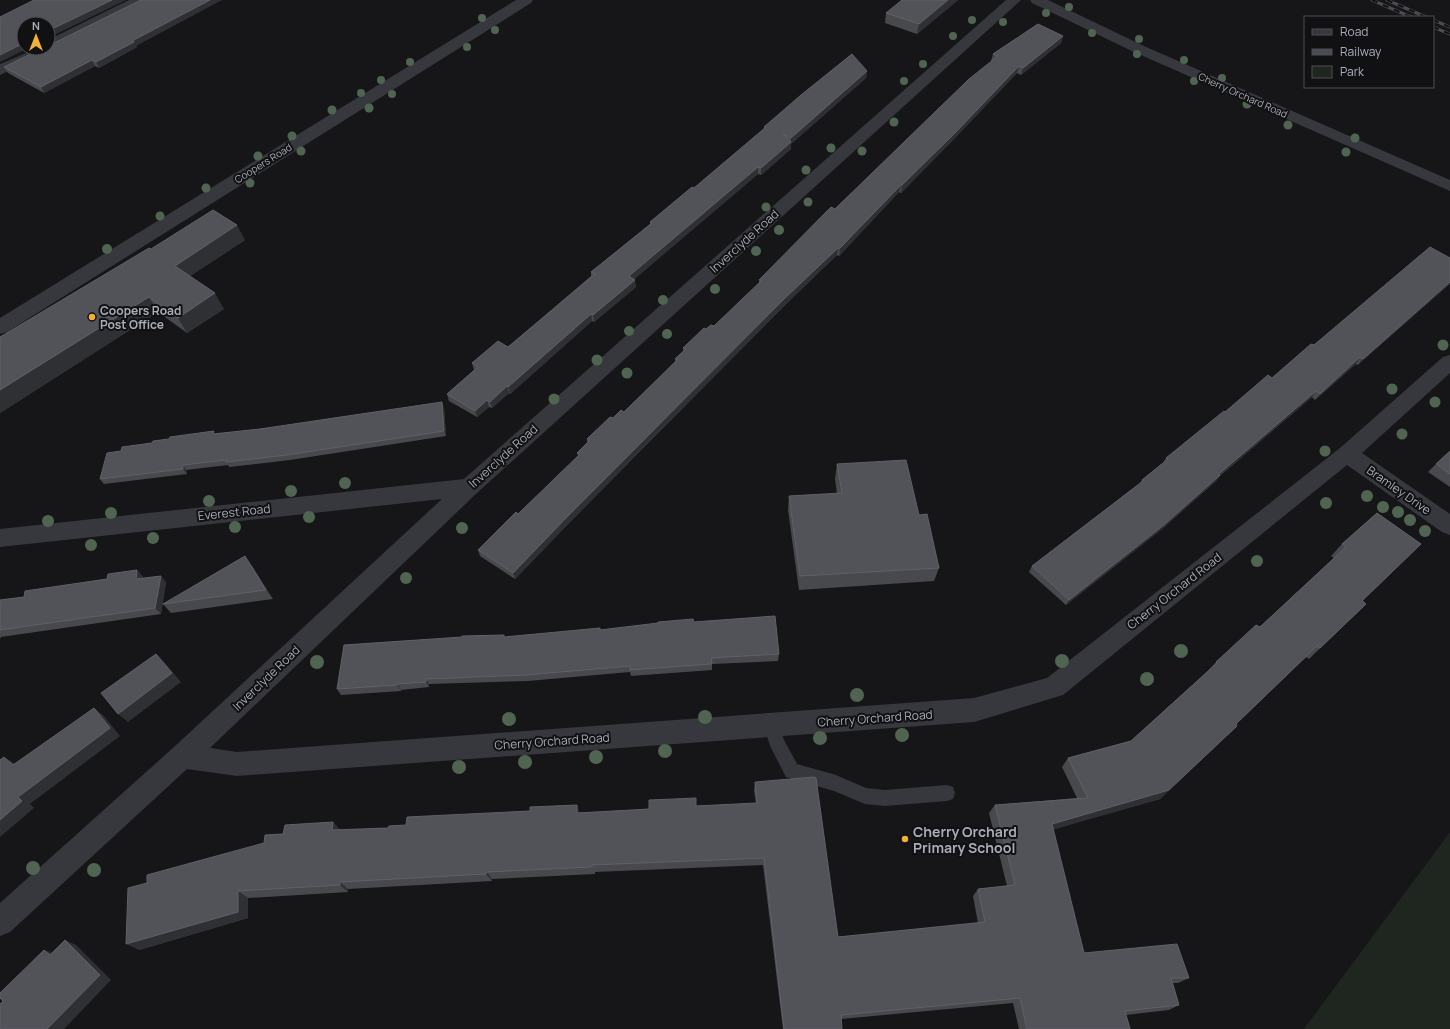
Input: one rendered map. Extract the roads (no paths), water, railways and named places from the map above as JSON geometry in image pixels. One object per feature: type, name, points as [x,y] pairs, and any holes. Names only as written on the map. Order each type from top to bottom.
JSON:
[{"type":"street","points":[[56,42],[140,0]]},
{"type":"street","name":"Coopers Road","points":[[0,327],[526,0]]},
{"type":"street","name":"Inverclyde Road","points":[[0,922],[184,756],[469,487],[1014,0]]},
{"type":"street","name":"Cherry Orchard Road","points":[[1037,0],[1139,49],[1450,186]]},
{"type":"street","points":[[0,70],[28,56]]},
{"type":"street","name":"Cherry Orchard Road","points":[[184,756],[237,764],[974,710],[1054,687],[1347,454],[1450,362]]},
{"type":"street","name":"Bramley Drive","points":[[1347,454],[1450,526]]},
{"type":"street","name":"Everest Road","points":[[0,538],[469,487]]},
{"type":"lane","points":[[771,725],[777,744],[792,771],[836,783],[865,796],[885,798],[947,793]]},
{"type":"railway","points":[[1372,0],[1409,16]]},
{"type":"railway","points":[[1387,0],[1424,16]]},
{"type":"railway","points":[[1434,20],[1450,27]]},
{"type":"railway","points":[[1434,27],[1450,34]]},
{"type":"place","name":"Coopers Road Post Office","points":[[92,317]]},
{"type":"place","name":"Cherry Orchard Primary School","points":[[905,839]]}]
